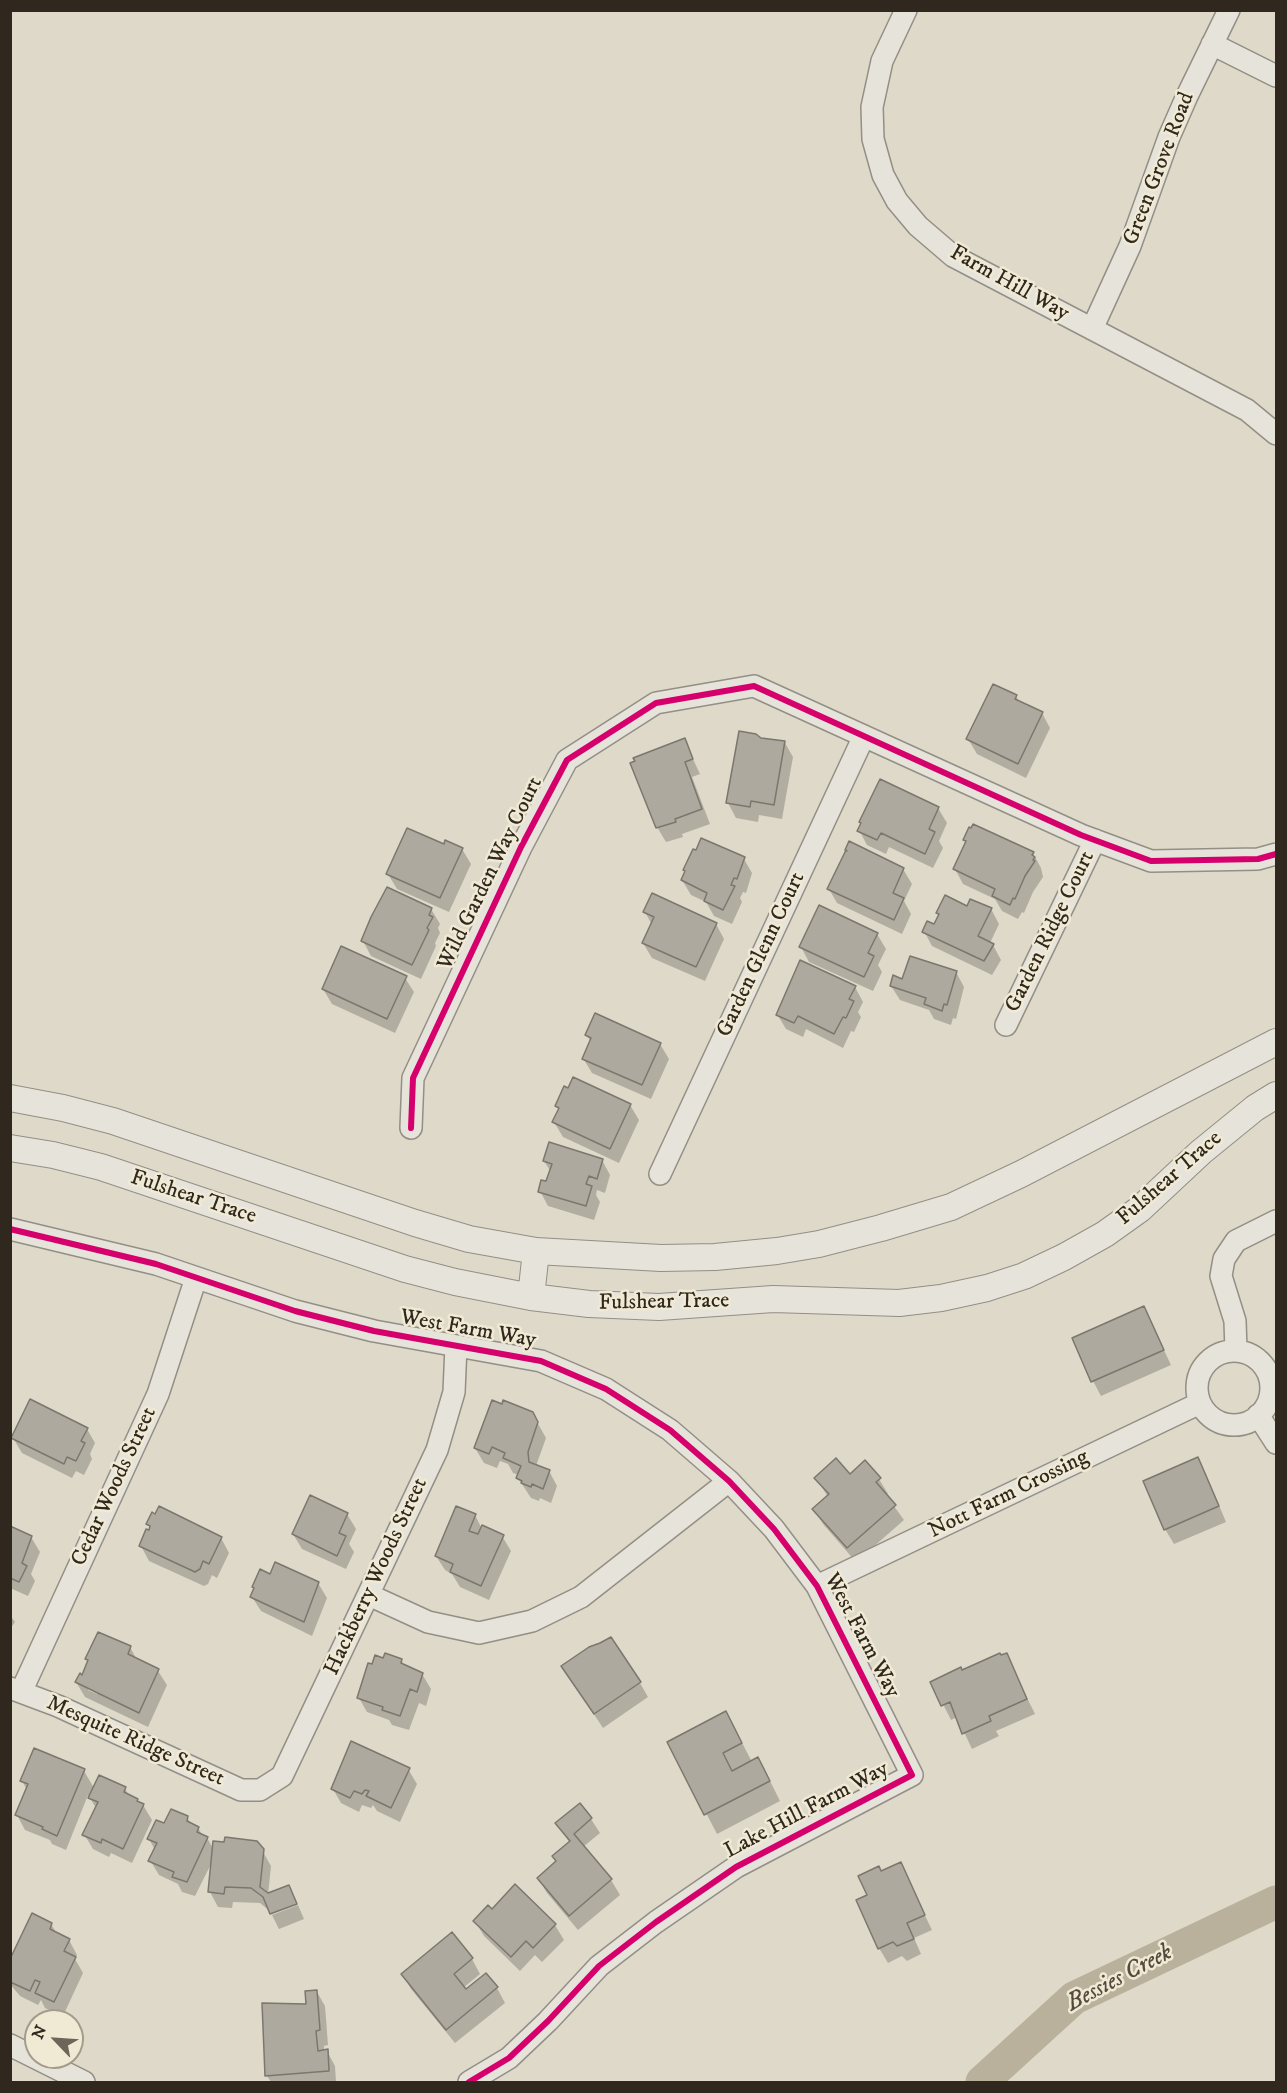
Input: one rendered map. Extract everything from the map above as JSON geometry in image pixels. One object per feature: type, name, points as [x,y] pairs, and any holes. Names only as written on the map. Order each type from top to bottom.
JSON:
[{"type":"street","name":"Farm Hill Way","points":[[906,10],[882,61],[872,107],[873,139],[883,176],[897,201],[918,226],[953,256],[1247,410],[1276,434]]},
{"type":"street","name":"Green Grove Road","points":[[1092,329],[1130,246],[1169,137],[1229,10]]},
{"type":"street","points":[[1212,44],[1276,76]]},
{"type":"street","name":"Wild Garden Way Court","points":[[411,1128],[413,1078],[521,848],[567,760],[656,703],[754,686],[1088,837],[1150,861],[1258,859],[1276,854]]},
{"type":"street","name":"Garden Glenn Court","points":[[660,1174],[864,736]]},
{"type":"street","name":"Garden Ridge Court","points":[[1006,1025],[1088,837]]},
{"type":"street","name":"Fulshear Trace","points":[[10,1098],[113,1121],[415,1223],[469,1239],[536,1251],[661,1258],[715,1257],[819,1244],[951,1207],[1021,1174],[1276,1042]]},
{"type":"street","name":"Fulshear Trace","points":[[10,1148],[53,1155],[101,1167],[405,1269],[455,1282],[531,1297],[589,1304],[659,1307],[773,1299],[899,1304],[987,1288],[1064,1257],[1105,1234],[1140,1209],[1232,1126],[1276,1095]]},
{"type":"street","points":[[1236,1351],[1235,1321],[1221,1276],[1224,1259],[1236,1240],[1276,1221]]},
{"type":"street","name":"West Farm Way","points":[[10,1229],[156,1264],[295,1311],[374,1331],[542,1361],[606,1389],[670,1430],[729,1481],[774,1529],[817,1586],[912,1775]]},
{"type":"street","points":[[531,1297],[536,1251]]},
{"type":"street","name":"Cedar Woods Street","points":[[16,1690],[158,1394],[196,1278]]},
{"type":"street","name":"Hackberry Woods Street","points":[[260,1790],[282,1776],[437,1450],[454,1392],[456,1346]]},
{"type":"street","points":[[1236,1351],[1250,1354],[1261,1362],[1268,1372],[1271,1391],[1268,1403],[1258,1415],[1244,1424],[1232,1425],[1212,1418],[1200,1403],[1197,1383],[1208,1362],[1224,1352],[1236,1351]]},
{"type":"street","name":"Nott Farm Crossing","points":[[817,1586],[1200,1403]]},
{"type":"street","points":[[1258,1415],[1276,1443]]},
{"type":"street","points":[[369,1595],[428,1622],[479,1633],[532,1622],[581,1597],[729,1481]]},
{"type":"street","name":"Mesquite Ridge Street","points":[[16,1690],[58,1706],[241,1790],[260,1790]]},
{"type":"street","name":"Lake Hill Farm Way","points":[[469,2082],[509,2058],[548,2021],[599,1966],[665,1916],[736,1867],[912,1775]]},
{"type":"street","points":[[10,2045],[84,2082]]},
{"type":"building","points":[[993,684],[1017,695],[1015,699],[1043,712],[1018,764],[966,739]]},
{"type":"building","points":[[739,731],[756,734],[761,738],[785,741],[774,805],[751,801],[750,807],[726,803]]},
{"type":"building","points":[[685,738],[693,759],[685,762],[702,809],[675,819],[676,822],[656,828],[630,763],[635,761],[633,758]]},
{"type":"building","points":[[880,779],[939,807],[929,829],[935,832],[925,854],[881,833],[877,840],[857,831],[861,823],[859,822]]},
{"type":"building","points":[[973,824],[1034,852],[1032,855],[1035,861],[1010,905],[992,896],[995,889],[953,869],[966,841],[963,840],[969,827],[971,828]]},
{"type":"building","points":[[407,828],[444,844],[445,840],[463,848],[440,898],[386,874]]},
{"type":"building","points":[[701,838],[745,857],[737,879],[734,878],[731,885],[735,886],[723,910],[704,901],[707,893],[681,880],[693,849],[696,850]]},
{"type":"building","points":[[849,841],[904,868],[893,893],[904,898],[894,920],[827,889]]},
{"type":"building","points":[[387,887],[432,908],[429,915],[433,917],[427,928],[429,930],[412,965],[361,941]]},
{"type":"building","points":[[652,893],[717,923],[696,967],[642,943],[654,917],[643,912]]},
{"type":"building","points":[[945,895],[967,906],[970,899],[992,908],[978,936],[994,944],[984,961],[922,932],[927,921],[934,924],[939,914],[936,913]]},
{"type":"building","points":[[819,905],[878,933],[868,953],[874,956],[864,977],[799,947]]},
{"type":"building","points":[[341,946],[407,976],[387,1019],[322,989]]},
{"type":"building","points":[[910,956],[957,971],[947,1005],[944,1004],[942,1011],[924,1004],[926,998],[890,986],[893,975],[902,979]]},
{"type":"building","points":[[800,960],[856,986],[849,999],[854,1001],[846,1018],[843,1017],[834,1034],[798,1016],[794,1023],[776,1015]]},
{"type":"building","points":[[595,1013],[661,1043],[642,1085],[582,1059],[591,1038],[585,1035]]},
{"type":"building","points":[[573,1077],[631,1104],[610,1149],[552,1122],[559,1108],[555,1106],[564,1086],[568,1088]]},
{"type":"building","points":[[549,1142],[603,1159],[597,1179],[589,1176],[586,1184],[592,1186],[586,1206],[538,1192],[541,1180],[546,1181],[552,1164],[543,1161]]},
{"type":"building","points":[[1144,1306],[1164,1350],[1091,1382],[1072,1338]]},
{"type":"building","points":[[30,1399],[88,1428],[81,1441],[85,1443],[76,1461],[67,1457],[64,1464],[11,1438]]},
{"type":"building","points":[[492,1400],[502,1404],[503,1400],[533,1412],[538,1422],[528,1452],[529,1462],[550,1470],[543,1489],[532,1484],[531,1487],[521,1483],[522,1481],[516,1478],[521,1466],[503,1458],[505,1453],[492,1447],[489,1454],[474,1448]]},
{"type":"building","points":[[1198,1457],[1219,1506],[1164,1530],[1143,1481]]},
{"type":"building","points":[[836,1458],[850,1474],[865,1460],[881,1478],[876,1482],[896,1505],[847,1548],[812,1509],[829,1494],[814,1478]]},
{"type":"building","points":[[310,1495],[348,1513],[339,1533],[346,1536],[337,1556],[292,1534]]},
{"type":"building","points":[[159,1506],[222,1537],[209,1564],[203,1561],[200,1569],[195,1572],[139,1546],[146,1529],[149,1530],[150,1526],[146,1524],[152,1512],[155,1514]]},
{"type":"building","points":[[456,1506],[476,1514],[469,1531],[478,1534],[482,1525],[504,1535],[481,1586],[450,1572],[453,1564],[435,1556]]},
{"type":"building","points":[[10,1526],[32,1536],[22,1563],[27,1566],[19,1582],[10,1578]]},
{"type":"building","points":[[275,1562],[319,1582],[304,1622],[250,1597],[260,1569],[270,1574]]},
{"type":"building","points":[[98,1632],[131,1646],[128,1654],[159,1669],[139,1713],[75,1682],[80,1673],[82,1675],[88,1660],[85,1659]]},
{"type":"building","points":[[611,1637],[641,1682],[594,1714],[561,1666],[589,1647]]},
{"type":"building","points":[[385,1653],[402,1659],[401,1663],[423,1673],[417,1692],[410,1689],[400,1716],[357,1698],[368,1663],[372,1664],[375,1655],[383,1658]]},
{"type":"building","points":[[1000,1653],[1001,1655],[1007,1653],[1027,1699],[989,1716],[991,1721],[962,1734],[950,1702],[941,1706],[930,1682],[961,1667],[962,1670]]},
{"type":"building","points":[[726,1711],[742,1743],[723,1753],[732,1771],[758,1757],[770,1781],[704,1815],[667,1742]]},
{"type":"building","points":[[351,1741],[410,1768],[391,1808],[366,1796],[369,1791],[365,1790],[362,1794],[354,1791],[350,1798],[331,1789]]},
{"type":"building","points":[[34,1748],[85,1769],[57,1836],[15,1815],[28,1784],[20,1781]]},
{"type":"building","points":[[99,1775],[126,1787],[124,1792],[144,1804],[123,1849],[102,1839],[101,1843],[82,1835],[98,1802],[88,1798]]},
{"type":"building","points":[[580,1803],[592,1818],[574,1834],[612,1879],[569,1916],[537,1878],[556,1861],[552,1856],[570,1841],[555,1823]]},
{"type":"building","points":[[171,1809],[188,1816],[187,1821],[199,1827],[197,1832],[208,1837],[187,1882],[172,1877],[174,1872],[148,1861],[157,1843],[147,1839],[156,1820],[164,1823]]},
{"type":"building","points":[[225,1837],[257,1841],[264,1849],[260,1887],[268,1893],[289,1885],[297,1904],[270,1914],[263,1897],[251,1888],[225,1887],[224,1894],[208,1892],[213,1841],[224,1842]]},
{"type":"building","points":[[901,1862],[925,1915],[907,1923],[914,1939],[897,1946],[893,1942],[878,1949],[856,1900],[867,1895],[858,1876],[879,1866],[881,1871]]},
{"type":"building","points":[[515,1884],[556,1924],[533,1948],[526,1941],[511,1957],[473,1921],[488,1905],[492,1909]]},
{"type":"building","points":[[32,1913],[52,1923],[50,1929],[70,1939],[64,1951],[76,1957],[54,2002],[35,1993],[40,1982],[35,1980],[30,1991],[10,1982],[10,1959]]},
{"type":"building","points":[[452,1932],[473,1958],[454,1974],[466,1989],[486,1973],[498,1987],[446,2030],[401,1974]]},
{"type":"building","points":[[317,1990],[320,2030],[316,2031],[318,2051],[328,2049],[329,2071],[265,2076],[262,2003],[306,2004],[305,1991]]},
{"type":"waterway","name":"Bessies Creek","points":[[982,2082],[1074,1998],[1276,1902]]},
{"type":"cycle path","points":[[411,1128],[413,1078],[521,847],[567,760],[656,703],[754,686],[1081,835],[1151,861],[1258,859],[1276,854]]},
{"type":"cycle path","points":[[10,1229],[156,1264],[295,1311],[374,1331],[541,1361],[606,1389],[670,1430],[729,1481],[774,1529],[817,1586],[912,1775],[736,1867],[656,1922],[599,1966],[548,2021],[509,2058],[469,2082]]}]
